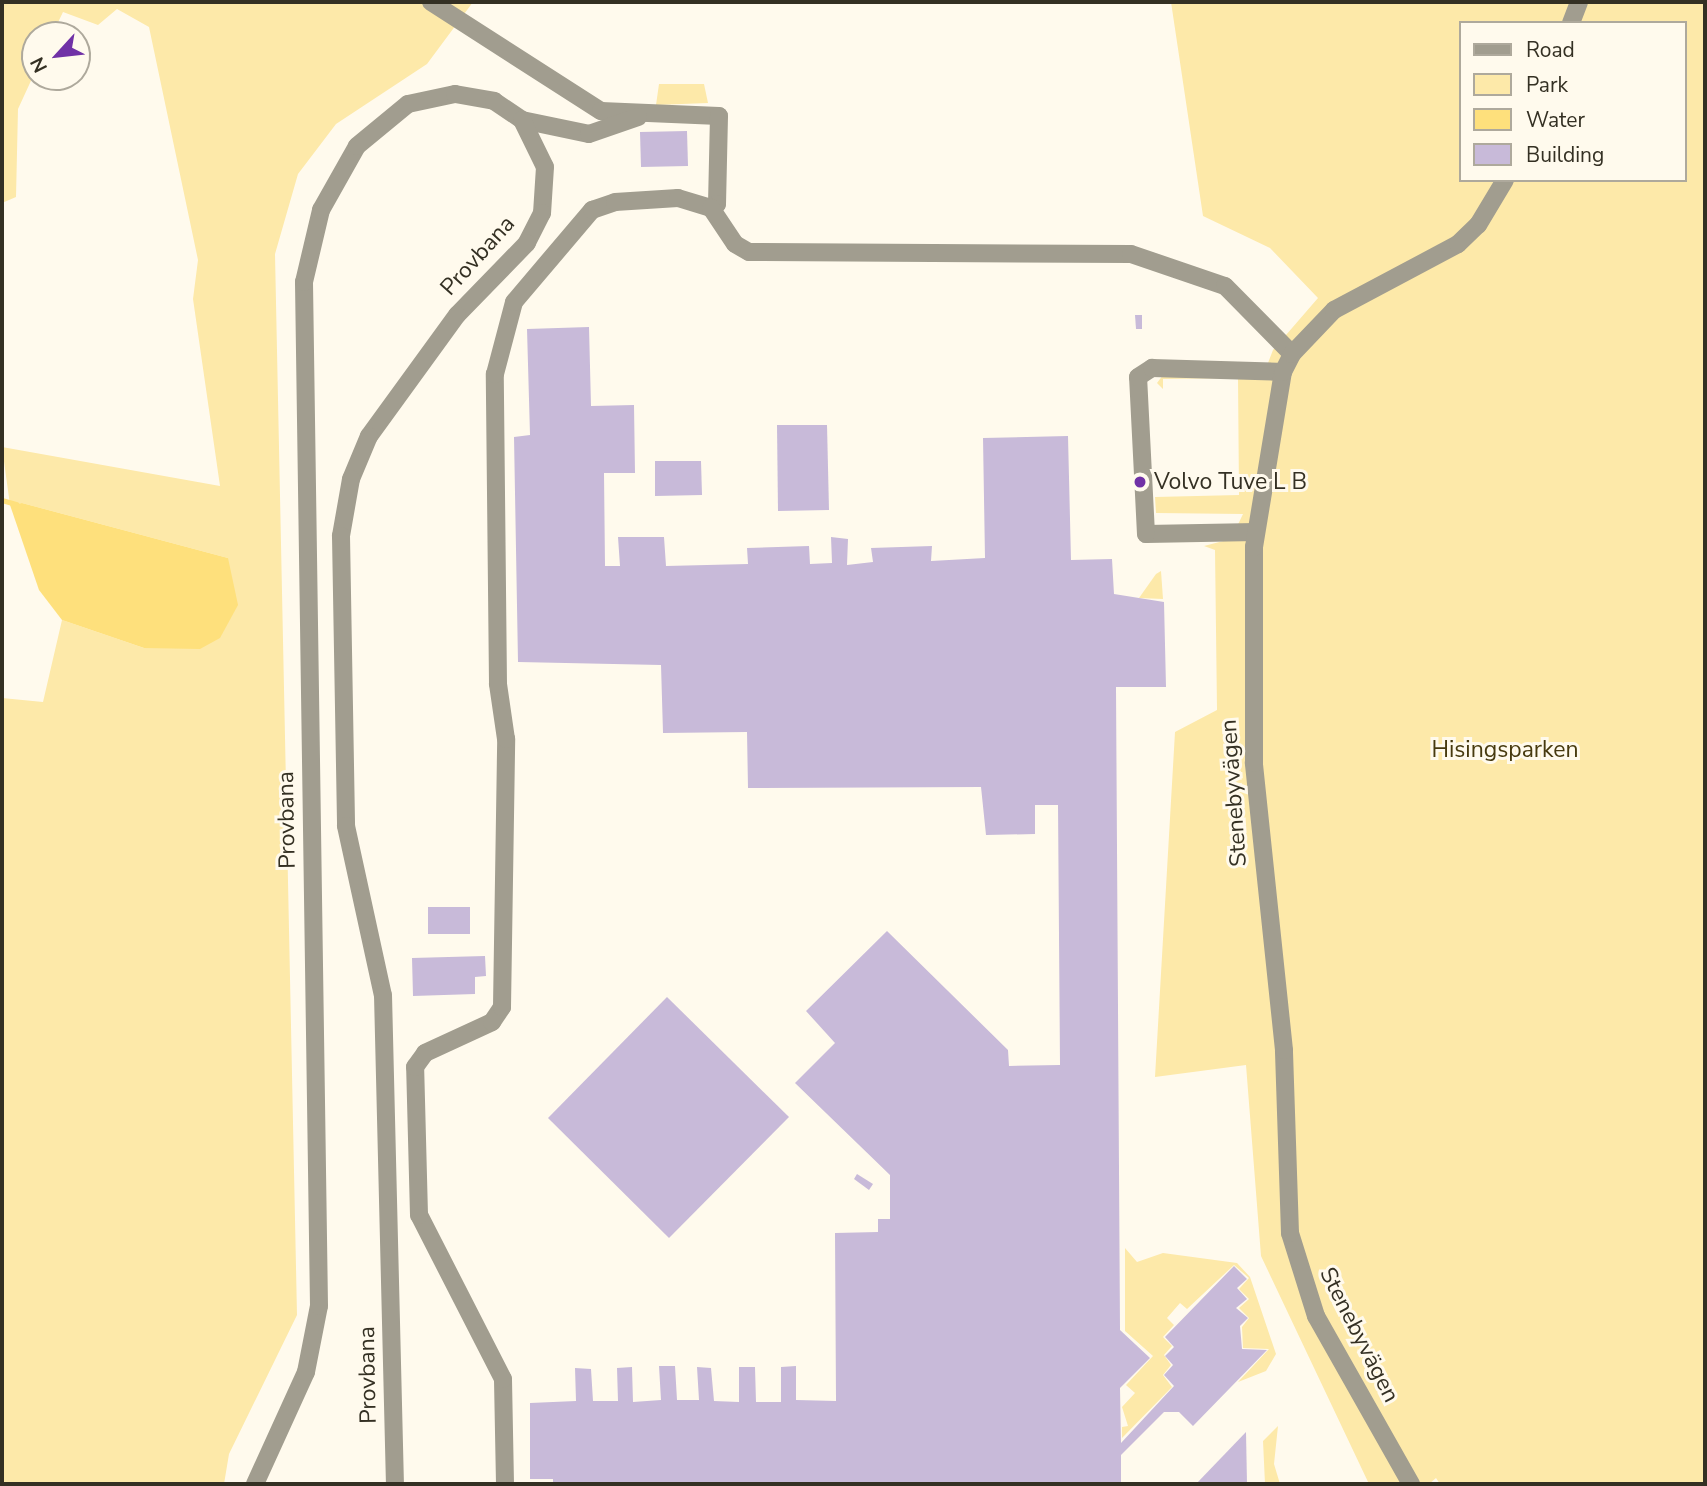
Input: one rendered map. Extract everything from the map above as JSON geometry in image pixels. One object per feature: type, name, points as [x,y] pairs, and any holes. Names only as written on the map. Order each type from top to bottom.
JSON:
[{"type":"street","points":[[431,2],[580,103],[638,117],[719,116],[717,204],[711,208]]},
{"type":"street","points":[[1572,21],[1579,2]]},
{"type":"street","name":"Provbana","points":[[255,1484],[306,1372],[319,1306],[304,484],[309,251],[339,173],[370,131],[395,111],[456,94],[494,101],[522,120],[546,177],[536,229],[457,315],[369,436],[351,479],[341,536],[346,826],[383,995],[395,1484]]},
{"type":"street","points":[[522,120],[589,134],[638,117]]},
{"type":"street","name":"Stenebyvägen","points":[[1411,1484],[1316,1316],[1290,1233],[1284,1050],[1254,763],[1256,532],[1283,372],[1292,354],[1334,310],[1458,244],[1486,214],[1504,182]]},
{"type":"street","points":[[505,1484],[503,1379],[419,1215],[415,1067],[425,1053],[492,1022],[502,1007],[506,739],[498,684],[499,345],[514,302],[592,210],[615,202],[678,198],[711,208],[735,244],[749,252],[1126,254],[1224,286],[1292,354]]},
{"type":"street","points":[[1256,532],[1146,534],[1138,377],[1152,368],[1283,372]]},
{"type":"green space","points":[[2,2],[473,2],[427,64],[336,124],[298,174],[275,254],[297,1315],[229,1454],[224,1484],[2,1484],[2,698],[43,702],[62,620],[144,648],[228,558],[22,503],[10,505],[2,447],[220,486],[193,299],[198,260],[149,27],[117,9],[98,25],[63,12],[59,21],[21,21],[21,91],[26,91],[18,109],[16,197],[2,203]]},
{"type":"green space","name":"Hisingsparken","points":[[1171,2],[1705,2],[1705,1484],[1440,1484],[1436,1478],[1429,1484],[1369,1484],[1261,1256],[1246,1065],[1155,1077],[1175,732],[1217,710],[1215,550],[1204,546],[1231,539],[1243,514],[1156,513],[1155,497],[1239,495],[1238,378],[1163,379],[1163,389],[1157,383],[1163,375],[1263,376],[1273,350],[1318,298],[1270,248],[1203,216]]},
{"type":"green space","points":[[659,84],[704,84],[708,103],[656,105]]},
{"type":"green space","points":[[1161,571],[1163,599],[1139,598],[1156,574]]},
{"type":"green space","points":[[1125,1248],[1137,1262],[1163,1253],[1237,1263],[1250,1277],[1276,1354],[1266,1371],[1238,1382],[1269,1349],[1243,1348],[1242,1327],[1249,1318],[1239,1308],[1249,1299],[1239,1289],[1249,1278],[1234,1265],[1187,1309],[1180,1303],[1167,1318],[1174,1325],[1163,1337],[1172,1346],[1164,1355],[1171,1365],[1163,1375],[1172,1387],[1122,1438],[1122,1427],[1128,1426],[1122,1407],[1135,1393],[1126,1385],[1153,1356],[1125,1331]]},
{"type":"green space","points":[[1278,1426],[1274,1464],[1280,1484],[1265,1484],[1263,1441]]},
{"type":"water","points":[[22,503],[228,558],[238,605],[220,638],[200,649],[144,648],[62,620],[39,590],[10,505]]},
{"type":"building","points":[[687,131],[688,166],[641,167],[640,132]]},
{"type":"building","points":[[1135,315],[1142,315],[1142,329],[1136,329]]},
{"type":"building","points":[[589,327],[591,406],[634,405],[635,473],[604,473],[605,566],[620,566],[618,537],[664,537],[666,566],[748,564],[747,548],[809,546],[810,564],[832,563],[831,537],[848,539],[847,565],[873,562],[871,548],[932,546],[931,561],[985,558],[983,438],[1068,436],[1071,560],[1112,559],[1114,594],[1164,602],[1166,687],[1116,687],[1120,1330],[1150,1358],[1120,1388],[1121,1443],[1174,1386],[1164,1375],[1173,1365],[1165,1356],[1174,1347],[1165,1337],[1234,1266],[1247,1279],[1237,1288],[1247,1299],[1236,1308],[1248,1318],[1240,1326],[1242,1349],[1267,1350],[1193,1426],[1179,1412],[1164,1412],[1121,1455],[1121,1484],[553,1484],[553,1479],[530,1479],[530,1403],[576,1401],[575,1368],[591,1369],[593,1401],[618,1401],[617,1368],[632,1367],[633,1402],[661,1400],[659,1366],[675,1366],[677,1400],[699,1400],[697,1367],[711,1368],[714,1401],[739,1402],[739,1367],[755,1367],[756,1402],[781,1402],[781,1367],[796,1366],[796,1400],[836,1401],[835,1233],[878,1232],[878,1219],[890,1219],[890,1175],[795,1083],[835,1043],[806,1011],[887,931],[1008,1050],[1009,1066],[1060,1065],[1058,805],[1035,805],[1035,834],[986,835],[981,787],[748,788],[747,732],[663,733],[661,665],[518,662],[514,437],[530,435],[527,329]]},
{"type":"building","points":[[777,425],[827,425],[829,510],[778,511]]},
{"type":"building","points":[[655,461],[701,461],[702,495],[655,496]]},
{"type":"building","points":[[428,907],[470,907],[470,934],[428,934]]},
{"type":"building","points":[[485,956],[486,976],[475,977],[475,994],[413,996],[412,958]]},
{"type":"building","points":[[667,997],[789,1117],[669,1238],[548,1118]]},
{"type":"building","points":[[857,1174],[873,1184],[869,1190],[854,1179]]},
{"type":"building","points":[[1246,1432],[1247,1484],[1196,1484]]},
{"type":"waterway","points":[[2,500],[16,504]]},
{"type":"place","name":"Volvo Tuve L B","points":[[1140,482]]}]
